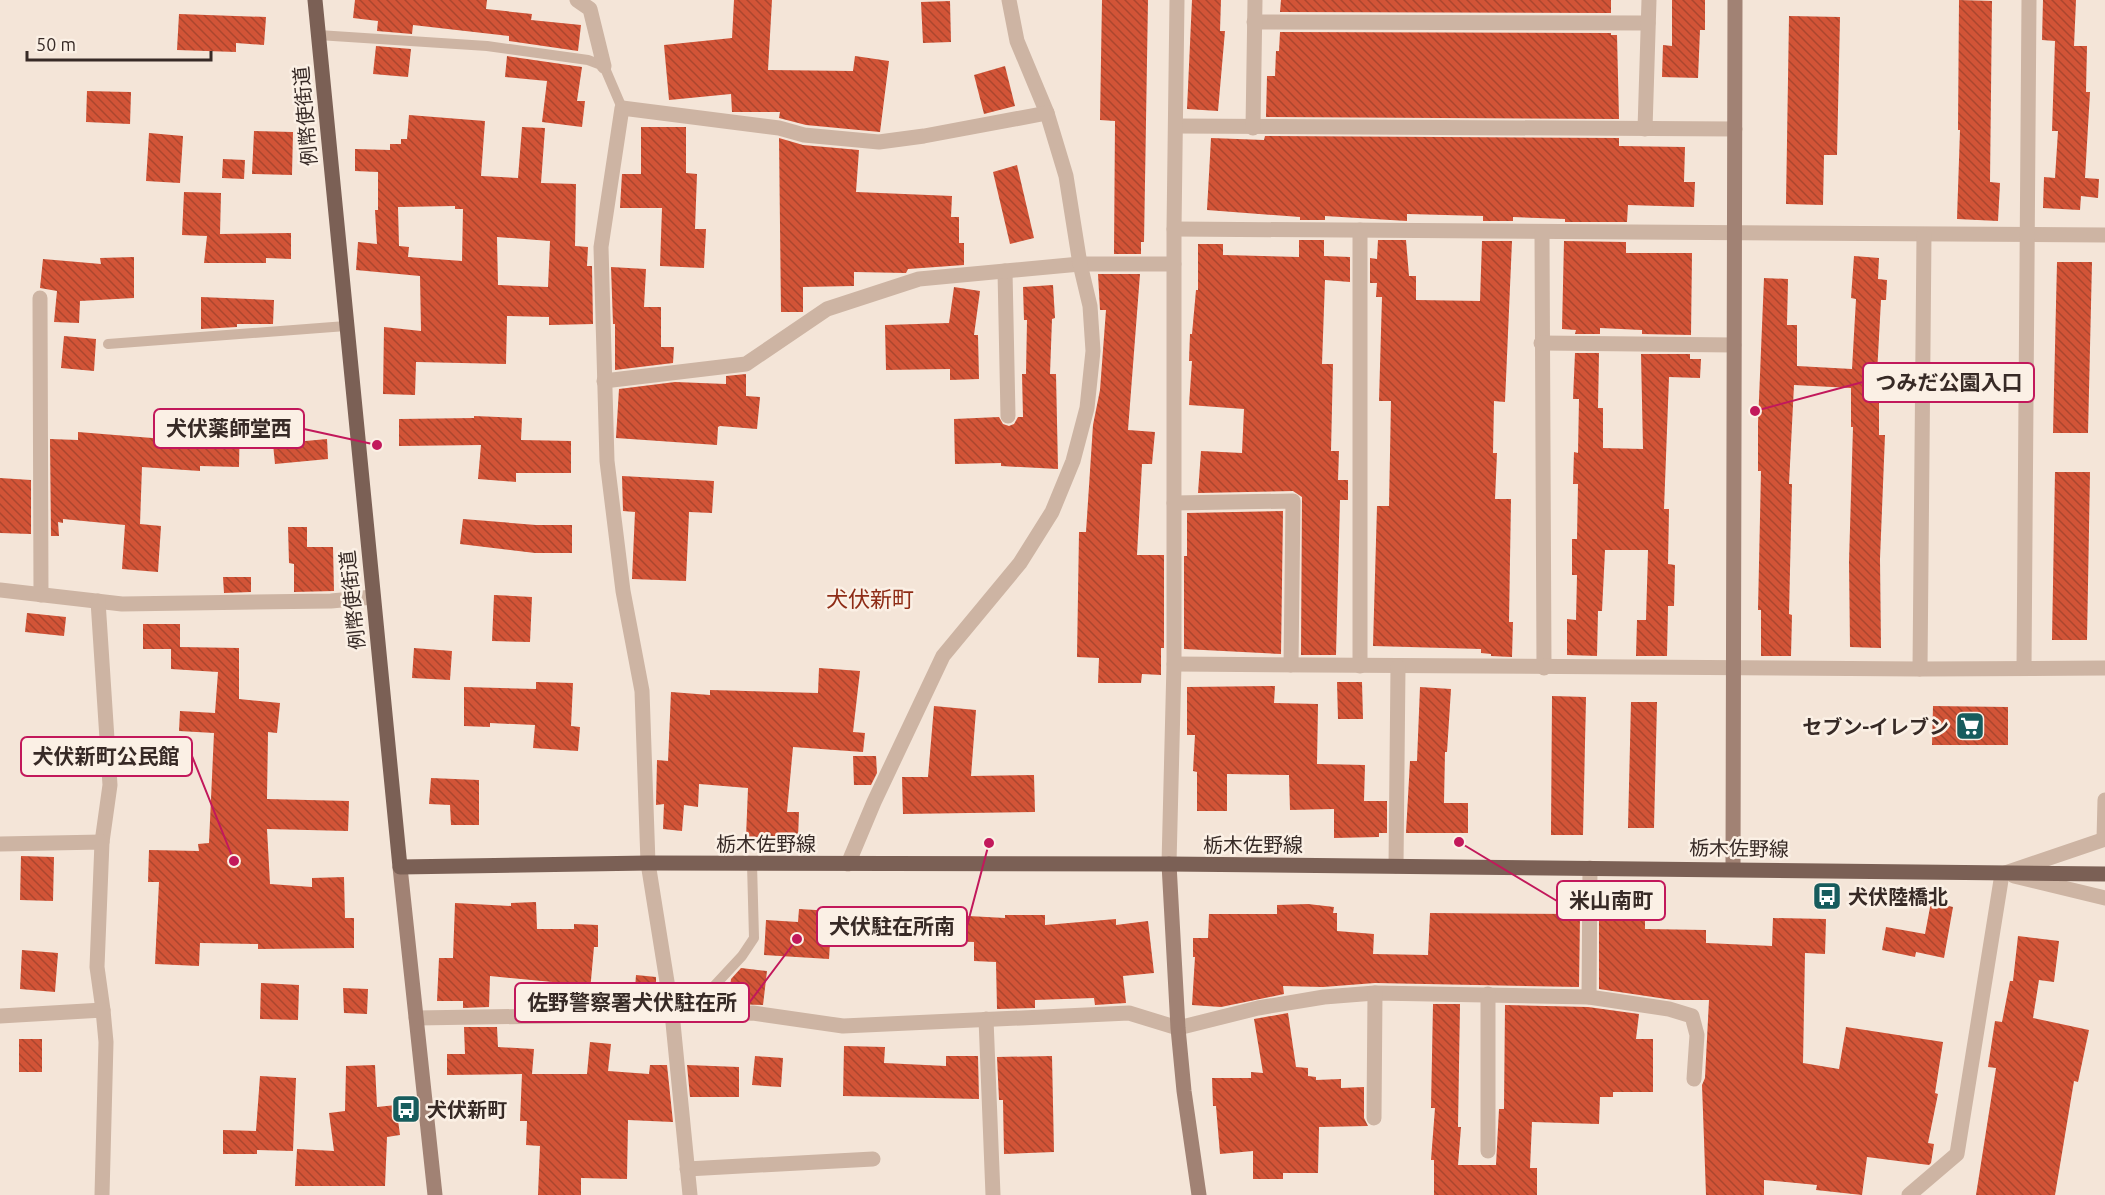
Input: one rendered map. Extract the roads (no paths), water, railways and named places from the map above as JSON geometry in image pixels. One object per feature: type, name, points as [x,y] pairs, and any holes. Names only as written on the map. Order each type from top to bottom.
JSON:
[{"type":"main road","name":"例幣使街道","points":[[315,0],[400,867]]},
{"type":"main road","name":"栃木佐野線","points":[[400,867],[648,863],[1169,864],[2105,874]]},
{"type":"street","points":[[577,0],[590,9],[604,66]]},
{"type":"street","points":[[848,864],[874,802],[943,656],[1020,562],[1052,512],[1073,461],[1087,408],[1092,351],[1090,306],[1080,264],[1066,176],[1047,113],[1017,41],[1009,0]]},
{"type":"street","points":[[1177,0],[1174,229],[1174,664],[1169,864],[1178,1028],[1199,1195]]},
{"type":"street","points":[[1252,128],[1255,0]]},
{"type":"street","points":[[1645,129],[1649,0]]},
{"type":"street","points":[[1732,869],[1735,0]]},
{"type":"street","points":[[2024,668],[2029,0]]},
{"type":"street","points":[[1254,22],[1648,23]]},
{"type":"street","points":[[690,1195],[672,1013],[648,863],[644,715],[616,536],[607,461],[601,247],[622,108],[779,128],[804,135],[879,142],[1047,113]]},
{"type":"street","points":[[1177,126],[1735,129]]},
{"type":"street","points":[[1174,229],[2105,235]]},
{"type":"street","points":[[1360,230],[1360,666]]},
{"type":"street","points":[[1542,233],[1544,668]]},
{"type":"street","points":[[1920,669],[1924,235]]},
{"type":"street","points":[[604,381],[746,364],[827,309],[919,279],[1080,264],[1174,264]]},
{"type":"street","points":[[1005,271],[1008,416]]},
{"type":"street","points":[[40,298],[41,595]]},
{"type":"street","points":[[1541,342],[1734,345]]},
{"type":"street","points":[[1174,503],[1293,501],[1291,665]]},
{"type":"street","points":[[0,590],[98,601],[156,603],[331,601],[373,597]]},
{"type":"street","points":[[98,601],[110,785],[102,842],[97,967],[106,1042],[102,1195]]},
{"type":"street","points":[[1174,664],[1544,668],[2105,668]]},
{"type":"street","points":[[1396,866],[1398,667]]},
{"type":"street","points":[[2002,874],[2104,839],[2105,800]]},
{"type":"street","points":[[0,844],[102,842]]},
{"type":"street","name":"例幣使街道","points":[[400,867],[435,1195]]},
{"type":"street","points":[[1589,997],[1590,867]]},
{"type":"street","points":[[2002,874],[2105,898]]},
{"type":"street","points":[[1909,1195],[1957,1154],[2002,874]]},
{"type":"street","points":[[416,1018],[753,1013],[843,1026],[1129,1013],[1178,1028],[1258,1008],[1324,997],[1375,993],[1589,997],[1669,1009],[1692,1016],[1697,1035],[1694,1079]]},
{"type":"street","points":[[1374,1118],[1375,993]]},
{"type":"street","points":[[1488,994],[1488,1151]]},
{"type":"street","points":[[0,1016],[103,1010]]},
{"type":"street","points":[[986,1019],[993,1195]]},
{"type":"street","points":[[687,1169],[873,1160]]},
{"type":"lane","points":[[318,35],[487,46],[588,60],[604,66],[622,108]]},
{"type":"lane","points":[[108,344],[346,326]]},
{"type":"lane","points":[[688,1013],[742,956],[754,938],[752,864]]},
{"type":"place","name":"つみだ公園入口","points":[[1755,411]]},
{"type":"place","name":"犬伏薬師堂西","points":[[377,445]]},
{"type":"place","name":"セブン-イレブン","points":[[1970,726]]},
{"type":"place","name":"米山南町","points":[[1459,842]]},
{"type":"place","name":"犬伏駐在所南","points":[[989,843]]},
{"type":"place","name":"犬伏新町公民館","points":[[234,861]]},
{"type":"place","name":"犬伏陸橋北","points":[[1827,896]]},
{"type":"place","name":"佐野警察署犬伏駐在所","points":[[797,939]]},
{"type":"place","name":"犬伏新町","points":[[406,1109]]},
{"type":"district","name":"犬伏新町","points":[[870,598]]}]
